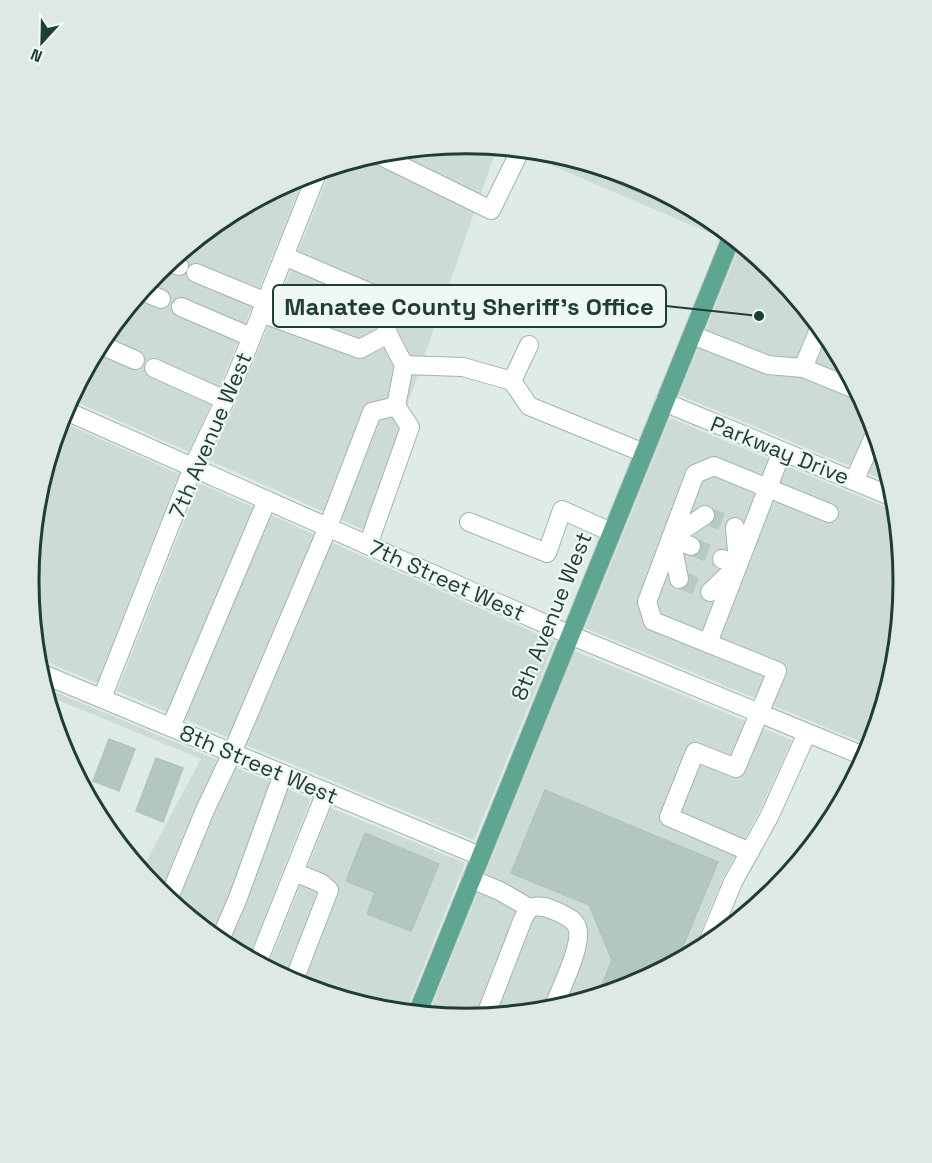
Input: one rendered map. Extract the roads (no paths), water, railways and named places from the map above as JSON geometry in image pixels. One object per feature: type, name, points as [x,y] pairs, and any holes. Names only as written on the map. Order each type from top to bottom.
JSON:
[{"type":"main road","name":"8th Avenue West","points":[[420,1006],[729,245]]},
{"type":"street","points":[[392,161],[491,210],[517,157]]},
{"type":"street","name":"7th Avenue West","points":[[102,698],[194,467],[225,400],[313,183]]},
{"type":"street","points":[[284,256],[380,297],[388,334],[404,365],[396,406],[410,427],[368,545]]},
{"type":"street","points":[[181,267],[263,308],[360,349],[388,334]]},
{"type":"street","points":[[150,294],[161,298]]},
{"type":"street","points":[[181,307],[251,337]]},
{"type":"street","points":[[692,335],[768,365],[802,368],[845,385]]},
{"type":"street","points":[[802,368],[816,337]]},
{"type":"street","points":[[512,381],[529,345]]},
{"type":"street","points":[[108,348],[135,360]]},
{"type":"street","points":[[404,365],[463,367],[512,381],[529,406],[644,453]]},
{"type":"street","points":[[154,368],[225,400]]},
{"type":"street","name":"Parkway Drive","points":[[664,402],[884,493]]},
{"type":"street","points":[[172,891],[328,527],[372,412],[396,406]]},
{"type":"street","name":"7th Street West","points":[[74,414],[570,635],[856,753]]},
{"type":"street","points":[[854,481],[870,445]]},
{"type":"street","points":[[710,592],[730,562],[768,488],[782,451]]},
{"type":"street","points":[[750,852],[669,817],[696,752],[736,768],[777,671],[653,621],[647,602],[695,474],[714,466],[829,513]]},
{"type":"street","points":[[171,727],[267,500]]},
{"type":"street","points":[[469,522],[547,553],[562,510],[611,532]]},
{"type":"street","points":[[671,538],[705,515]]},
{"type":"street","points":[[708,643],[730,562],[735,527]]},
{"type":"street","points":[[671,538],[691,546]]},
{"type":"street","points":[[671,538],[679,579]]},
{"type":"street","name":"8th Street West","points":[[50,677],[480,856]]},
{"type":"street","points":[[713,929],[733,882],[769,817],[807,733]]},
{"type":"street","points":[[223,933],[283,774]]},
{"type":"street","points":[[260,955],[326,792]]},
{"type":"street","points":[[294,872],[321,883],[329,890],[297,973]]},
{"type":"street","points":[[471,879],[500,891],[529,908]]},
{"type":"street","points":[[489,1008],[529,908],[537,905],[573,920],[578,929],[578,943],[557,998]]},
{"type":"tunnel","points":[[705,515],[735,527]]},
{"type":"tunnel","points":[[691,546],[722,559]]},
{"type":"tunnel","points":[[679,579],[710,592]]},
{"type":"place","name":"Manatee County Sheriff's Office","points":[[759,316]]}]
